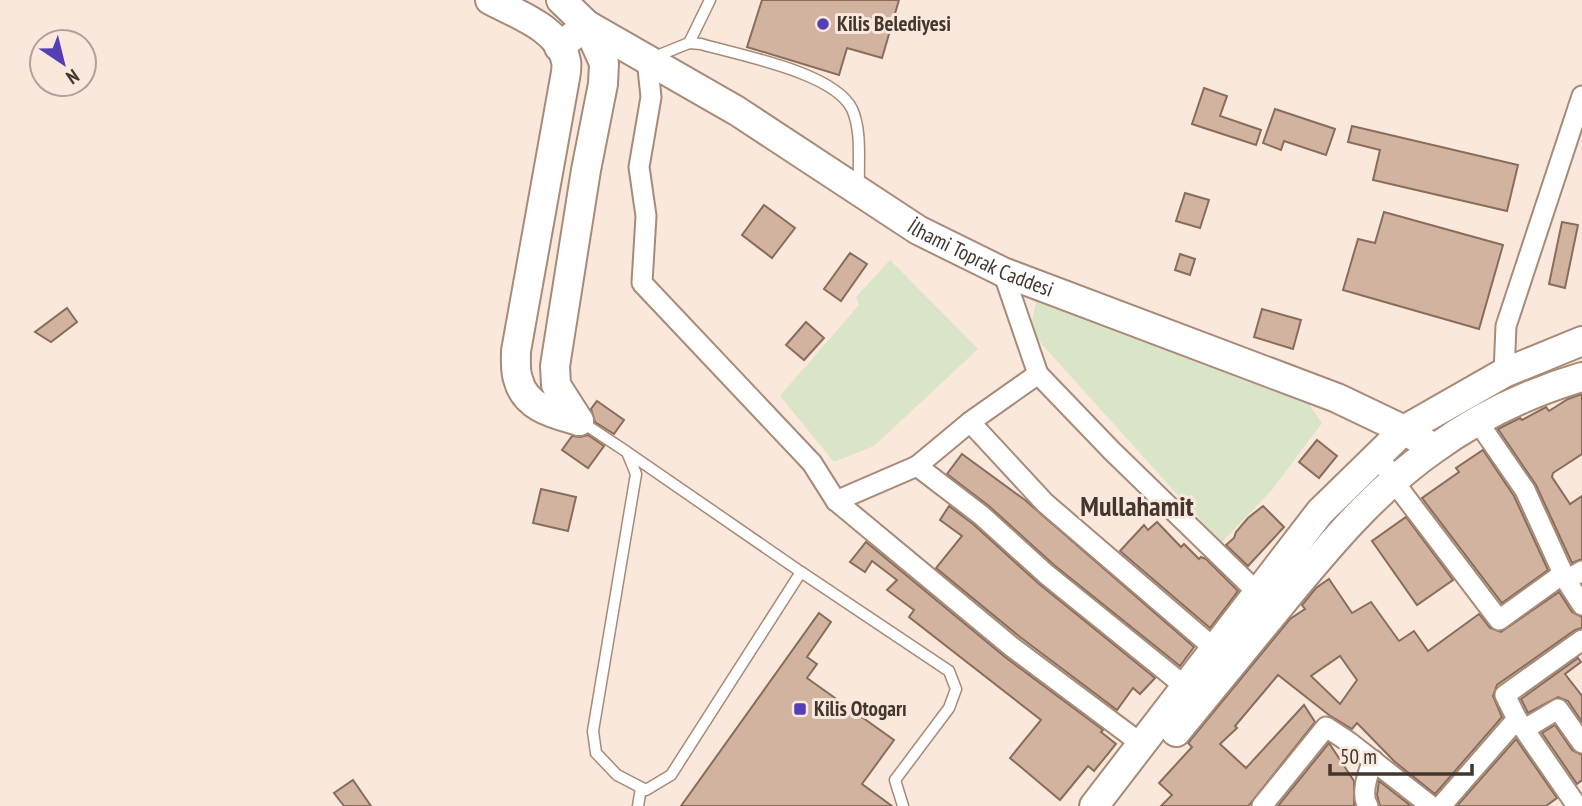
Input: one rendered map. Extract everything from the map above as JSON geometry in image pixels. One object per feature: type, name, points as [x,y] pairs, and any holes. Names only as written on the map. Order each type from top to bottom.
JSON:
[{"type":"street","points":[[490,0],[542,27],[559,47],[566,61],[516,351],[517,379],[526,396],[546,412],[579,421]]},
{"type":"street","points":[[561,0],[587,26],[604,63],[603,84],[586,170],[555,366],[556,385],[579,421]]},
{"type":"street","points":[[559,47],[587,26]]},
{"type":"street","name":"İlhami Toprak Caddesi","points":[[587,26],[737,111],[918,230],[1003,272],[1337,398],[1404,430],[1434,448]]},
{"type":"street","points":[[647,60],[651,97],[639,167],[646,216],[642,283],[812,463],[836,501],[1012,647],[1143,746]]},
{"type":"street","points":[[1504,373],[1506,326],[1582,96]]},
{"type":"street","points":[[1003,272],[1038,374],[1112,451],[1258,593]]},
{"type":"street","points":[[1094,806],[1143,746],[1320,512],[1404,430],[1504,373],[1582,341]]},
{"type":"street","points":[[836,501],[917,466],[970,422],[1038,374]]},
{"type":"street","points":[[1119,806],[1142,773],[1338,535],[1394,482],[1434,448],[1478,422],[1543,389],[1582,377]]},
{"type":"street","points":[[970,422],[1045,503],[1215,649]]},
{"type":"street","points":[[1478,422],[1525,490],[1574,575],[1582,605]]},
{"type":"street","points":[[1380,454],[1394,482],[1499,620],[1560,576],[1574,575]]},
{"type":"street","points":[[917,466],[981,515],[1046,574],[1187,688]]},
{"type":"street","points":[[1577,806],[1521,724],[1505,695],[1582,640]]},
{"type":"street","points":[[1441,806],[1521,724],[1558,709],[1582,743]]},
{"type":"street","points":[[1262,806],[1326,727],[1431,806]]},
{"type":"street","points":[[1368,806],[1365,801],[1367,777],[1373,760]]},
{"type":"lane","points":[[689,43],[710,0]]},
{"type":"lane","points":[[647,60],[689,43],[701,44],[830,85],[852,110],[857,131],[859,192]]},
{"type":"lane","points":[[579,421],[949,671],[956,689],[949,708],[895,780],[903,806]]},
{"type":"lane","points":[[627,452],[636,474],[593,731],[596,753],[617,775],[646,790],[671,775],[801,572]]},
{"type":"lane","points":[[638,806],[640,788]]},
{"type":"green space","points":[[890,260],[978,349],[874,446],[834,462],[780,396],[859,305],[856,297]]},
{"type":"green space","points":[[1036,302],[1309,404],[1322,423],[1271,491],[1221,543],[1030,331]]},
{"type":"building","name":"Kilis Belediyesi","points":[[762,0],[899,0],[882,58],[847,48],[839,75],[747,47]]},
{"type":"building","points":[[1204,88],[1227,96],[1220,116],[1261,130],[1256,145],[1192,124]]},
{"type":"building","points":[[1275,109],[1335,129],[1326,155],[1284,141],[1281,150],[1263,143]]},
{"type":"building","points":[[1352,126],[1518,165],[1507,211],[1373,180],[1380,150],[1348,142]]},
{"type":"building","points":[[1185,193],[1209,200],[1200,228],[1176,221]]},
{"type":"building","points":[[764,205],[795,228],[772,258],[742,235]]},
{"type":"building","points":[[1384,212],[1503,245],[1479,329],[1343,290],[1358,239],[1375,243]]},
{"type":"building","points":[[1562,222],[1578,225],[1565,288],[1549,284]]},
{"type":"building","points":[[850,253],[867,264],[841,301],[824,289]]},
{"type":"building","points":[[1180,254],[1195,259],[1190,275],[1175,270]]},
{"type":"building","points":[[67,308],[77,322],[51,342],[35,332]]},
{"type":"building","points":[[1262,309],[1301,320],[1293,349],[1254,337]]},
{"type":"building","points":[[806,322],[824,338],[804,360],[786,345]]},
{"type":"building","points":[[1582,394],[1582,454],[1553,473],[1552,477],[1570,504],[1582,496],[1582,559],[1572,563],[1536,485],[1498,429],[1546,407],[1549,411]]},
{"type":"building","points":[[597,401],[624,420],[614,434],[595,422],[591,409]]},
{"type":"building","points":[[588,435],[604,446],[588,468],[562,450],[572,436]]},
{"type":"building","points":[[1317,440],[1337,456],[1319,478],[1299,462]]},
{"type":"building","points":[[1483,450],[1514,496],[1548,570],[1502,603],[1422,498],[1459,472],[1456,468]]},
{"type":"building","points":[[962,454],[1025,500],[1194,647],[1180,666],[1054,565],[989,506],[947,474]]},
{"type":"building","points":[[541,489],[576,497],[568,531],[533,523]]},
{"type":"building","points":[[949,506],[1155,678],[1140,694],[1133,688],[1117,710],[1020,637],[936,568],[962,536],[940,520]]},
{"type":"building","points":[[1263,506],[1284,527],[1248,566],[1226,545],[1248,518]]},
{"type":"building","points":[[1406,517],[1453,580],[1417,605],[1372,541]]},
{"type":"building","points":[[1157,522],[1181,547],[1184,544],[1199,559],[1206,559],[1238,591],[1210,628],[1120,551],[1144,525],[1148,530]]},
{"type":"building","points":[[866,542],[1005,657],[1103,730],[1101,732],[1116,744],[1094,771],[1088,766],[1060,800],[1010,758],[1041,720],[909,617],[914,610],[887,590],[897,580],[872,561],[865,572],[850,562]]},
{"type":"building","points":[[1329,579],[1352,613],[1371,602],[1399,641],[1414,631],[1428,651],[1479,614],[1490,628],[1501,632],[1559,592],[1572,612],[1582,617],[1582,628],[1575,630],[1497,685],[1493,696],[1502,717],[1435,794],[1395,762],[1357,723],[1352,729],[1329,715],[1278,675],[1235,726],[1237,728],[1220,744],[1246,768],[1304,705],[1315,722],[1250,804],[1161,806],[1172,795],[1159,783],[1192,747],[1188,743],[1290,619],[1305,609],[1302,605],[1316,588]],"holes":[[[1340,656],[1357,680],[1340,704],[1311,676]]]},
{"type":"building","name":"Kilis Otogarı","points":[[819,613],[831,622],[807,657],[817,664],[807,678],[894,740],[862,784],[892,806],[681,806]]},
{"type":"building","points":[[1578,658],[1581,662],[1565,674],[1582,696],[1582,722],[1568,701],[1558,697],[1528,713],[1521,699]]},
{"type":"building","points":[[1555,725],[1572,750],[1582,755],[1582,780],[1577,784],[1542,733]]},
{"type":"building","points":[[1516,739],[1557,798],[1546,806],[1457,806]]},
{"type":"building","points":[[1329,743],[1354,781],[1354,806],[1278,806]]},
{"type":"building","points":[[353,780],[371,806],[344,806],[334,793]]},
{"type":"building","points":[[1379,781],[1411,806],[1380,806],[1377,795]]},
{"type":"place","name":"Kilis Belediyesi","points":[[823,24]]},
{"type":"place","name":"Kilis Otogarı","points":[[800,709]]},
{"type":"district","name":"Mullahamit","points":[[1137,506]]}]
